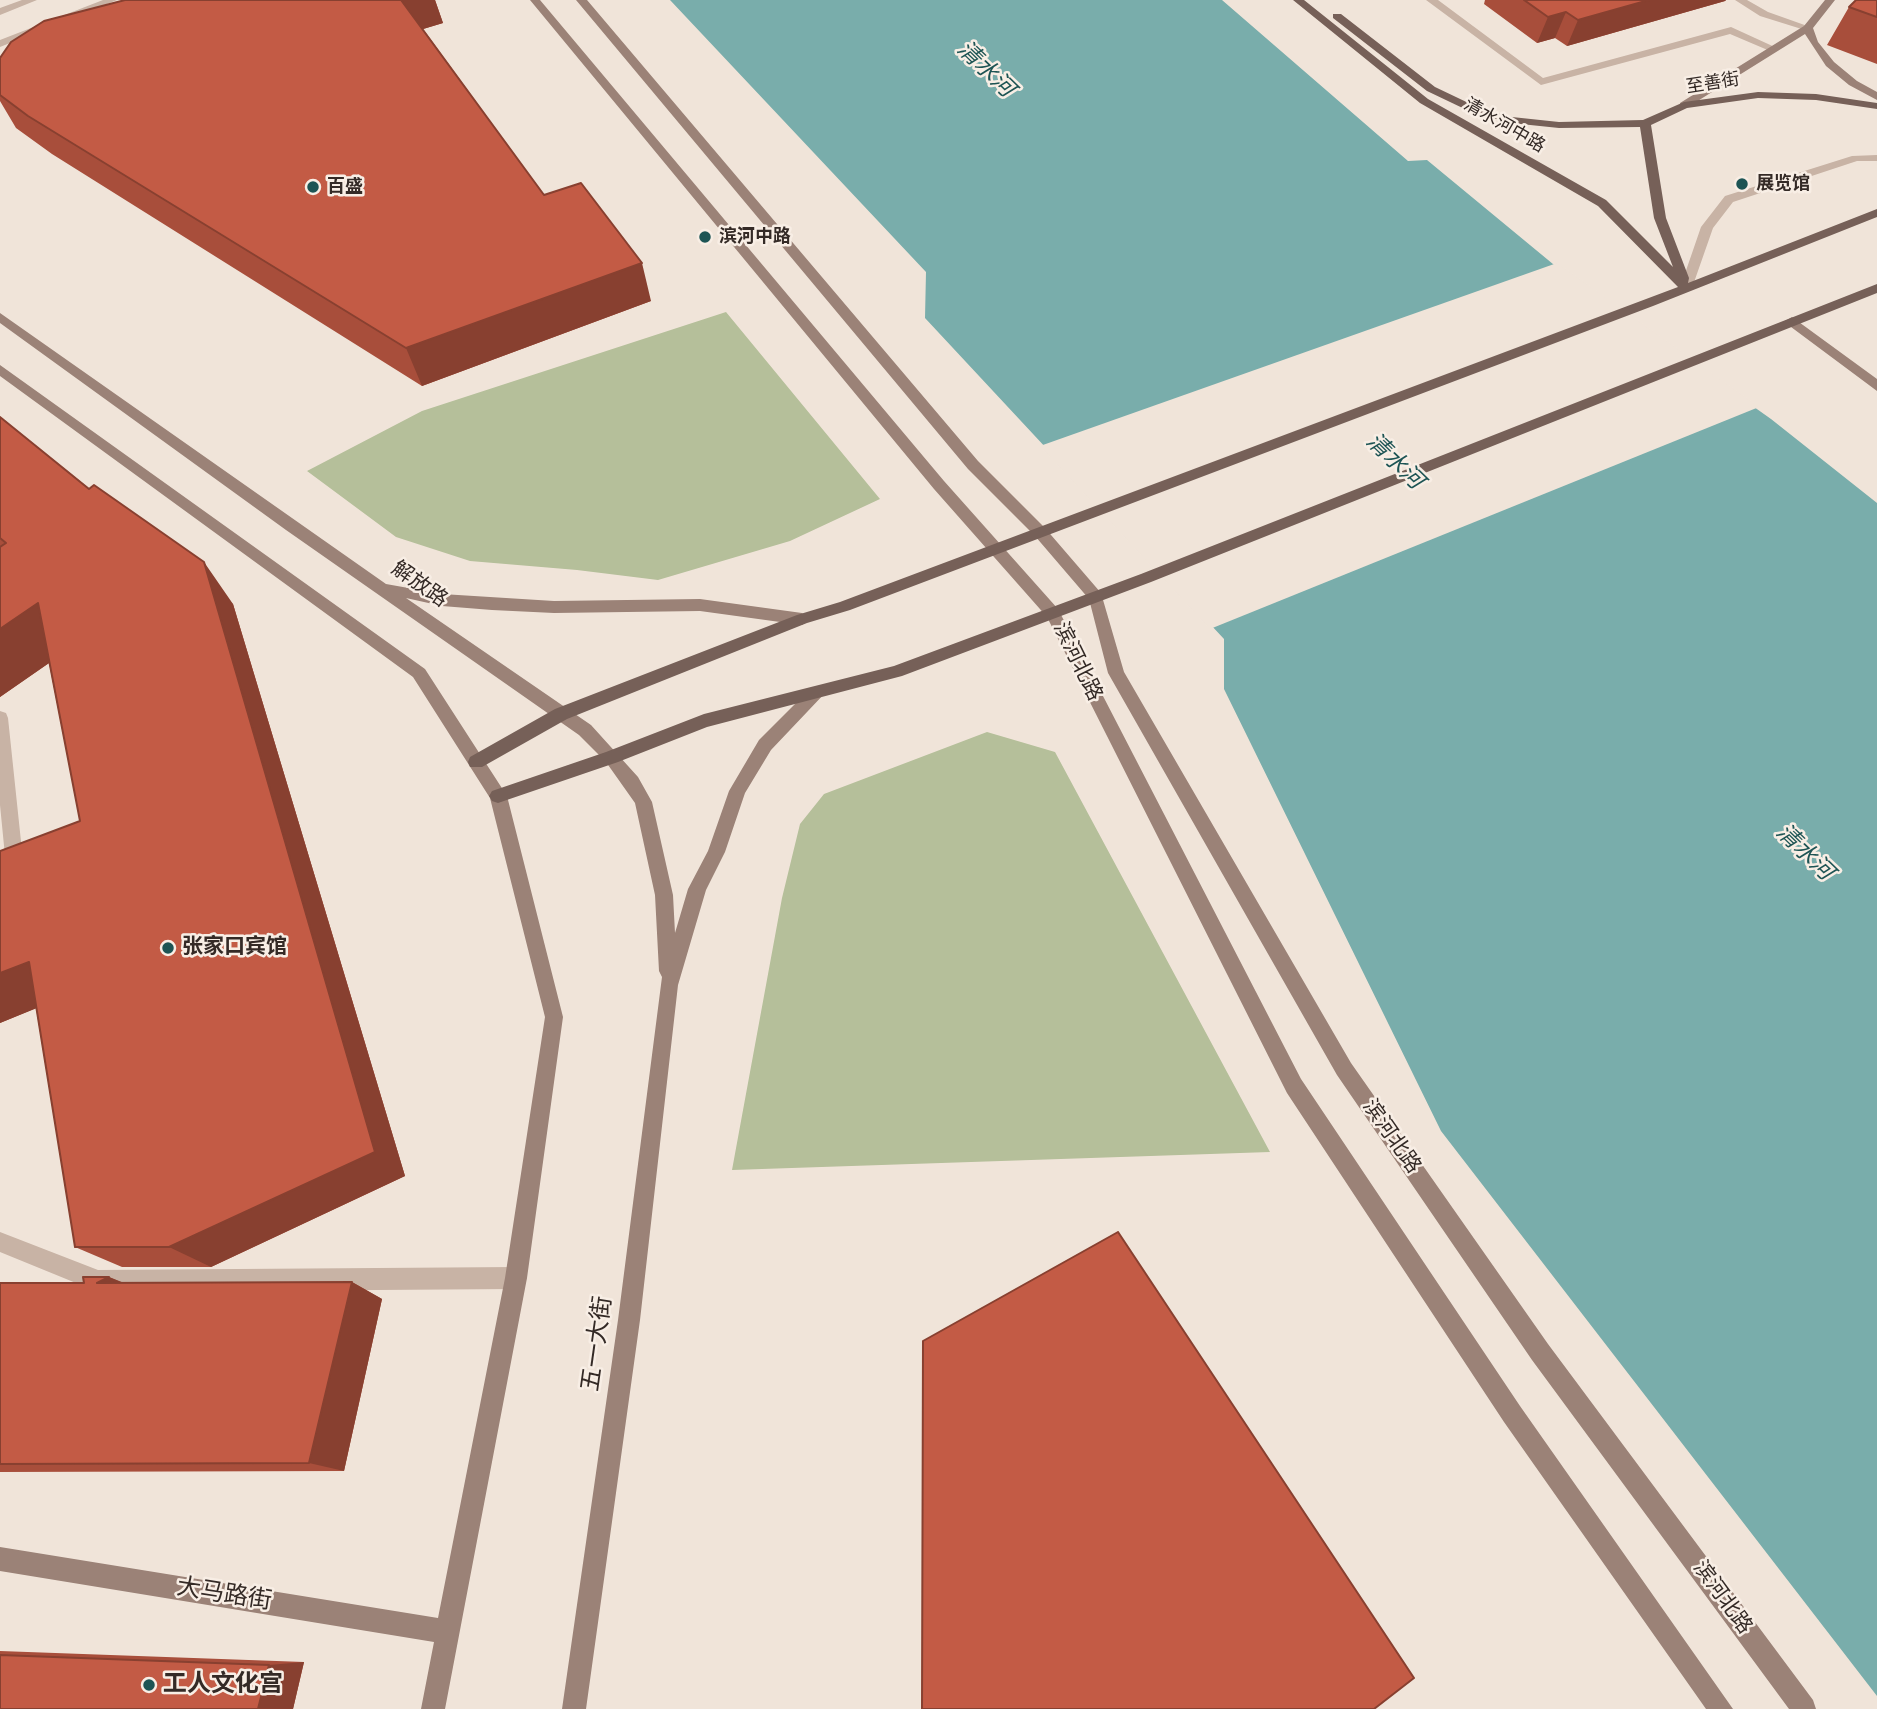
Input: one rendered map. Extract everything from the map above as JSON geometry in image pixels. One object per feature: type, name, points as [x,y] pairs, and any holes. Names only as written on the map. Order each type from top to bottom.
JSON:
[{"type":"main road","points":[[535,0],[995,548],[1053,613]]},
{"type":"main road","points":[[582,0],[973,465],[1040,532]]},
{"type":"main road","name":"清水河中路","points":[[1297,0],[1424,101],[1602,202],[1686,288]]},
{"type":"main road","name":"清水河中路","points":[[1317,0],[1432,89],[1475,110],[1511,120],[1559,125],[1645,123]]},
{"type":"main road","points":[[1684,105],[1808,29],[1830,0]]},
{"type":"main road","points":[[1808,29],[1813,42],[1830,64],[1853,83],[1877,97]]},
{"type":"main road","name":"至善街","points":[[1645,123],[1684,105],[1758,95],[1816,97],[1877,106]]},
{"type":"main road","points":[[1645,123],[1660,218],[1686,288]]},
{"type":"main road","points":[[476,762],[561,714],[802,619],[845,606],[1092,513],[1648,303],[1877,213]]},
{"type":"main road","points":[[498,796],[612,757],[704,721],[896,672],[1146,578],[1877,288]]},
{"type":"main road","name":"解放路","points":[[0,317],[291,526],[585,730],[612,757],[632,782],[643,802],[664,895],[669,985]]},
{"type":"main road","points":[[1792,321],[1877,386]]},
{"type":"main road","points":[[0,369],[419,673],[498,796],[554,1017],[516,1278],[433,1709]]},
{"type":"main road","name":"滨河北路","points":[[1040,532],[1096,597],[1116,673],[1344,1069],[1540,1352],[1804,1709]]},
{"type":"main road","points":[[383,588],[442,600],[492,604],[554,607],[700,605],[802,619]]},
{"type":"main road","name":"滨河北路","points":[[1053,613],[1294,1086],[1512,1414],[1721,1709]]},
{"type":"main road","points":[[669,985],[697,889],[716,852],[737,791],[765,745],[818,692]]},
{"type":"main road","name":"五一大街","points":[[574,1709],[629,1320],[669,985]]},
{"type":"main road","name":"大马路街","points":[[0,1559],[448,1632]]},
{"type":"street","points":[[0,12],[32,0]]},
{"type":"street","points":[[0,44],[113,0]]},
{"type":"street","points":[[1431,0],[1541,82],[1731,30],[1774,50]]},
{"type":"street","points":[[1740,0],[1764,14],[1808,29]]},
{"type":"street","points":[[1616,62],[1627,68]]},
{"type":"street","points":[[1686,288],[1707,226],[1729,199],[1856,158],[1877,158]]},
{"type":"street","points":[[0,718],[15,870],[0,877]]},
{"type":"street","points":[[0,1242],[98,1281],[516,1278]]},
{"type":"green space","points":[[726,312],[880,499],[790,541],[658,580],[470,561],[396,537],[307,471],[422,411]]},
{"type":"green space","points":[[987,732],[1055,752],[1270,1152],[732,1170],[782,898],[800,824],[824,794]]},
{"type":"water","name":"清水河","points":[[670,0],[1222,0],[1408,161],[1427,160],[1559,269],[1771,419],[1877,503],[1877,1696],[1441,1131],[1224,689],[1224,639],[925,318],[926,272]]},
{"type":"pier","points":[[1557,263],[1759,407],[1210,629],[1040,446]]},
{"type":"building","name":"百盛","points":[[125,0],[401,0],[544,195],[581,183],[642,263],[406,348],[28,116],[0,95],[0,58],[11,42],[44,21]]},
{"type":"building","points":[[1524,0],[1649,0],[1578,20],[1566,12],[1548,17]]},
{"type":"building","points":[[1856,0],[1877,0],[1877,17],[1849,7]]},
{"type":"building","name":"张家口宾馆","points":[[0,417],[89,489],[94,485],[204,562],[375,1152],[169,1247],[75,1247],[29,962],[0,973],[0,851],[80,821],[38,603],[0,629],[0,547],[6,543],[0,538]]},
{"type":"building","points":[[1118,1232],[1414,1678],[1374,1709],[922,1709],[923,1341]]},
{"type":"building","points":[[83,1277],[109,1277],[97,1283],[352,1282],[309,1463],[0,1464],[0,1283],[84,1283]]},
{"type":"building","name":"工人文化宫","points":[[0,1655],[269,1665],[258,1709],[0,1709]]},
{"type":"place","name":"展览馆","points":[[1742,184]]},
{"type":"place","name":"百盛","points":[[313,187]]},
{"type":"place","name":"滨河中路","points":[[705,237]]},
{"type":"place","name":"张家口宾馆","points":[[168,948]]},
{"type":"place","name":"工人文化宫","points":[[149,1685]]}]
